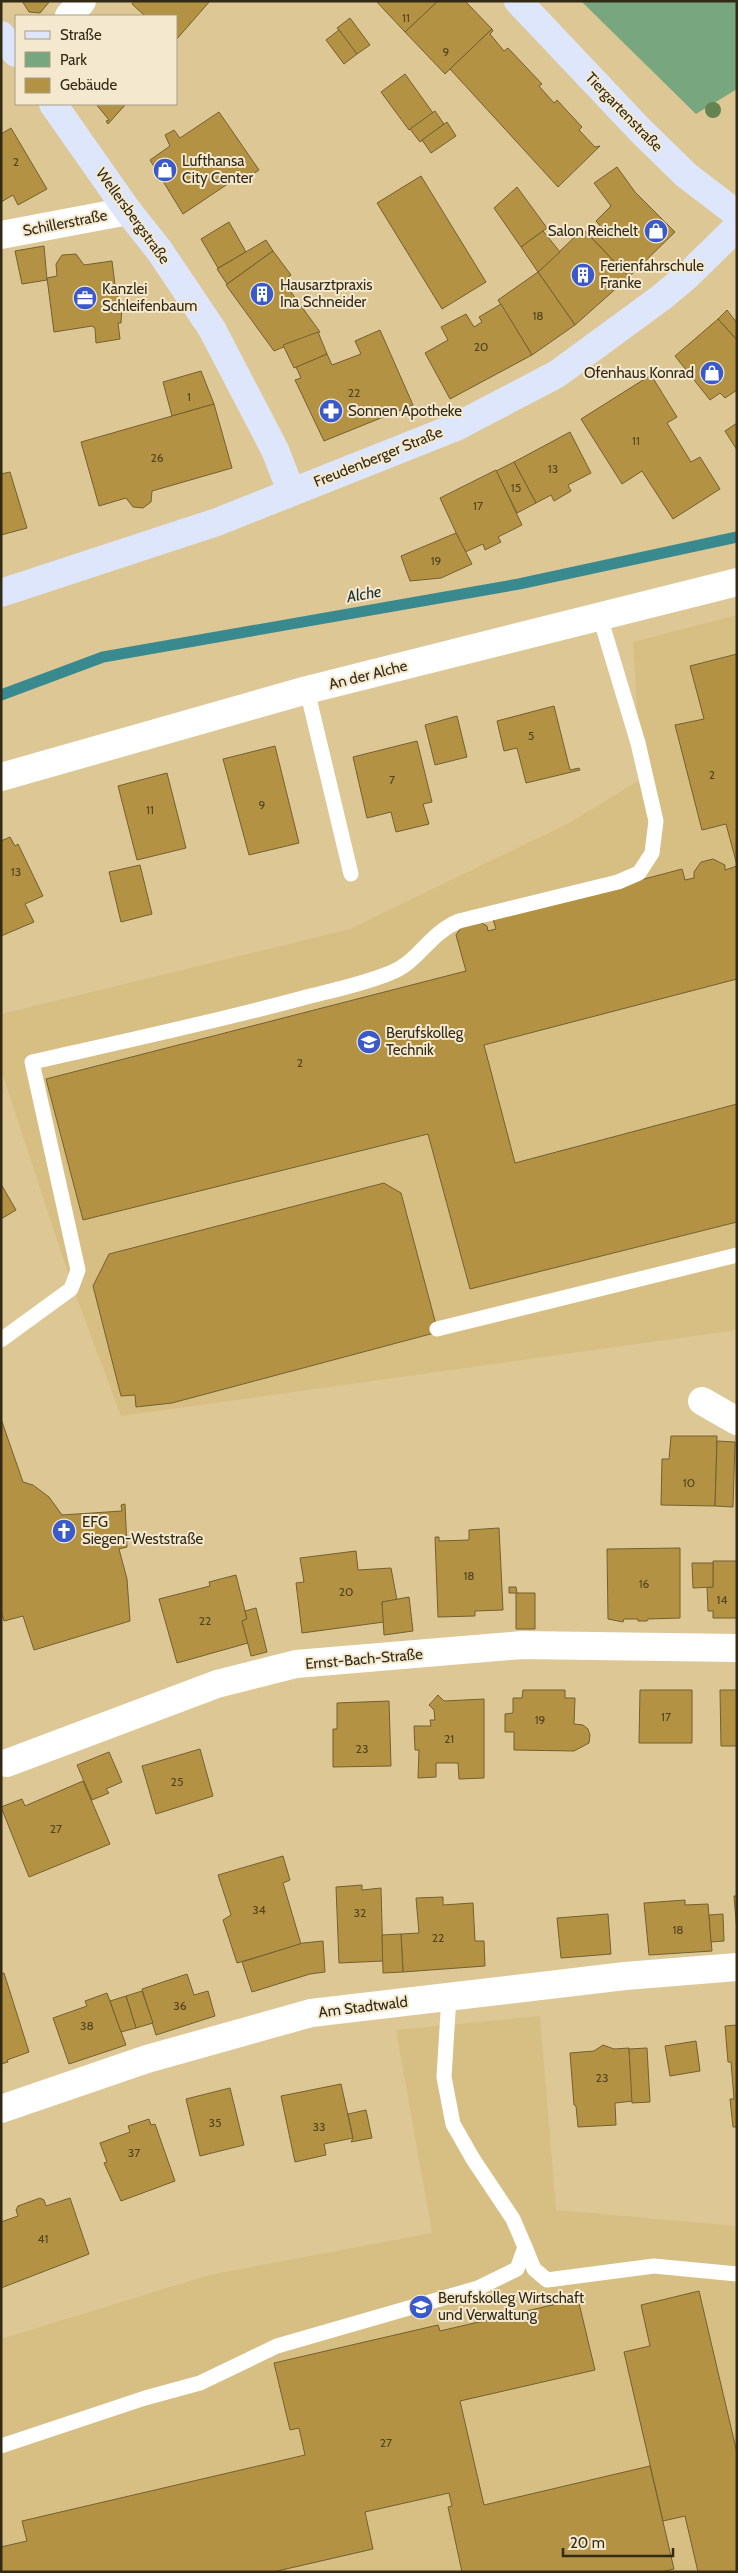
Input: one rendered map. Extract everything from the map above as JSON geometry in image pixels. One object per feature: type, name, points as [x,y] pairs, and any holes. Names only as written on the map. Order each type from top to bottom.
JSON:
[{"type":"street","points":[[70,15],[82,1]]},
{"type":"street","name":"Tiergartenstraße","points":[[518,1],[640,130],[686,175],[737,214]]},
{"type":"street","points":[[1,35],[15,53]]},
{"type":"street","name":"Wellersbergstraße","points":[[54,105],[128,211],[159,250],[212,329],[274,450],[291,491]]},
{"type":"street","name":"Schillerstraße","points":[[1,235],[128,211]]},
{"type":"street","name":"Freudenberger Straße","points":[[1,593],[217,522],[456,427],[557,374],[662,297],[687,276],[737,226]]},
{"type":"street","name":"An der Alche","points":[[1,777],[306,690],[737,582]]},
{"type":"street","points":[[702,1401],[737,1421]]},
{"type":"street","name":"Ernst-Bach-Straße","points":[[7,1763],[218,1684],[296,1664],[522,1645],[737,1648]]},
{"type":"street","name":"Am Stadtwald","points":[[1,2109],[147,2059],[311,2013],[625,1976],[737,1967]]},
{"type":"lane","points":[[1,1340],[71,1289],[78,1270],[32,1062],[246,1014],[373,979],[402,967],[413,959],[433,937],[446,927],[459,921],[618,882],[639,873],[652,853],[656,821],[638,743],[600,617]]},
{"type":"lane","points":[[306,690],[351,874]]},
{"type":"lane","points":[[437,1329],[737,1254]]},
{"type":"lane","points":[[449,1996],[444,2077],[453,2124],[473,2159],[513,2219],[534,2269],[547,2280],[654,2266],[737,2274]]},
{"type":"lane","points":[[1,2446],[145,2398],[200,2383],[277,2346],[478,2288],[517,2269],[525,2247]]},
{"type":"shaded area","name":"Berufskolleg Technik","points":[[737,615],[737,1330],[121,1416],[73,1288],[1,1070],[1,1014],[350,929],[571,822],[641,779],[633,642]]},
{"type":"shaded area","name":"Berufskolleg Wirtschaft und Verwaltung","points":[[540,2016],[556,2210],[737,2226],[737,2572],[1,2572],[1,2339],[209,2275],[432,2233],[396,2030]]},
{"type":"green space","points":[[581,1],[737,1],[737,89],[696,114]]},
{"type":"building","points":[[22,1],[50,1],[40,13],[29,12]]},
{"type":"building","points":[[134,1],[210,1],[178,38],[178,15],[144,15],[132,4]]},
{"type":"building","points":[[376,1],[438,1],[405,32]]},
{"type":"building","points":[[438,1],[465,1],[492,29],[445,74],[405,32]]},
{"type":"building","points":[[350,18],[370,45],[357,54],[337,28]]},
{"type":"building","points":[[492,29],[493,31],[490,34],[504,51],[508,48],[542,84],[539,86],[554,103],[557,100],[582,127],[579,130],[595,147],[600,146],[558,187],[450,69]]},
{"type":"building","points":[[339,30],[357,54],[344,64],[326,40]]},
{"type":"building","points":[[405,74],[433,113],[409,130],[381,92]]},
{"type":"building","points":[[97,105],[125,105],[108,124],[106,121],[109,120]]},
{"type":"building","points":[[435,111],[444,124],[420,142],[410,129]]},
{"type":"building","points":[[219,112],[259,170],[239,184],[235,179],[183,214],[150,160],[170,146],[165,135],[174,130],[180,138]]},
{"type":"building","points":[[447,122],[456,136],[431,153],[422,140]]},
{"type":"building","points":[[11,128],[47,189],[18,205],[13,195],[1,202],[1,134]]},
{"type":"building","points":[[617,167],[635,192],[675,232],[629,277],[591,237],[601,227],[596,221],[611,206],[594,183]]},
{"type":"building","points":[[421,176],[486,282],[442,309],[377,203]]},
{"type":"building","points":[[517,187],[547,228],[521,247],[494,208]]},
{"type":"building","points":[[229,222],[246,252],[218,268],[201,239]]},
{"type":"building","name":"Ferienfahrschule Franke","points":[[583,229],[629,277],[575,325],[538,272]]},
{"type":"building","points":[[543,231],[560,252],[538,272],[521,247]]},
{"type":"building","points":[[266,240],[273,251],[227,284],[217,269]]},
{"type":"building","points":[[44,246],[47,280],[22,284],[15,251]]},
{"type":"building","name":"Hausarztpraxis Ina Schneider","points":[[273,251],[291,275],[283,281],[320,332],[274,351],[226,285]]},
{"type":"building","name":"Kanzlei Schleifenbaum","points":[[76,254],[84,265],[112,261],[116,293],[122,304],[121,323],[118,323],[120,339],[96,343],[95,328],[92,326],[54,332],[47,278],[57,276],[56,264],[62,255]]},
{"type":"building","points":[[538,272],[575,325],[532,355],[498,300]]},
{"type":"building","points":[[501,304],[532,355],[450,399],[425,353],[448,340],[441,327],[466,314],[474,327],[482,322],[479,317]]},
{"type":"building","points":[[727,310],[737,323],[737,340],[718,319]]},
{"type":"building","name":"Ofenhaus Konrad","points":[[718,319],[737,340],[737,390],[725,398],[720,393],[710,400],[675,356]]},
{"type":"building","points":[[380,330],[413,405],[324,441],[295,380],[301,378],[296,367],[327,354],[332,365],[361,354],[355,341]]},
{"type":"building","points":[[318,332],[327,354],[294,368],[283,345]]},
{"type":"building","points":[[201,371],[214,404],[172,416],[163,382]]},
{"type":"building","points":[[651,375],[677,417],[667,423],[691,462],[700,457],[720,489],[673,519],[642,471],[622,484],[581,419]]},
{"type":"building","points":[[214,404],[232,468],[152,491],[151,502],[143,508],[133,507],[126,498],[99,506],[81,442]]},
{"type":"building","points":[[737,423],[737,450],[725,431]]},
{"type":"building","points":[[570,432],[591,473],[568,485],[571,491],[554,501],[551,495],[536,503],[514,462]]},
{"type":"building","points":[[514,462],[536,503],[517,513],[496,471]]},
{"type":"building","points":[[496,470],[522,525],[498,537],[501,542],[485,550],[483,544],[465,552],[440,498]]},
{"type":"building","points":[[10,472],[27,528],[1,535],[1,474]]},
{"type":"building","points":[[456,533],[472,564],[441,578],[410,581],[401,556]]},
{"type":"building","points":[[737,654],[737,865],[726,824],[702,830],[675,725],[704,719],[690,666]]},
{"type":"building","points":[[554,706],[570,770],[579,768],[580,770],[526,783],[517,748],[504,751],[497,721]]},
{"type":"building","points":[[457,716],[467,757],[435,765],[425,725]]},
{"type":"building","points":[[417,741],[432,802],[423,804],[429,824],[396,832],[391,812],[367,818],[353,757]]},
{"type":"building","points":[[275,746],[299,843],[249,855],[223,759]]},
{"type":"building","points":[[167,773],[186,848],[137,860],[118,786]]},
{"type":"building","points":[[10,837],[15,846],[18,844],[43,896],[25,904],[34,922],[1,936],[1,841]]},
{"type":"building","points":[[713,859],[725,865],[725,870],[737,866],[737,979],[484,1045],[515,1163],[737,1104],[737,1222],[470,1289],[428,1134],[83,1220],[46,1079],[466,971],[456,935],[465,922],[476,920],[487,926],[488,931],[496,929],[493,919],[682,869],[685,880],[694,878],[694,872],[701,862]]},
{"type":"building","points":[[140,865],[152,914],[121,922],[109,872]]},
{"type":"building","points":[[384,1183],[401,1193],[438,1332],[172,1403],[136,1407],[135,1395],[121,1396],[93,1286],[109,1254]]},
{"type":"building","points":[[1,1184],[16,1210],[1,1219]]},
{"type":"building","name":"EFG Siegen-Weststraße","points":[[1,1419],[23,1482],[33,1485],[49,1497],[62,1515],[122,1511],[121,1505],[125,1504],[127,1547],[119,1549],[127,1579],[130,1621],[34,1650],[23,1616],[4,1621],[1,1611]]},
{"type":"building","points":[[671,1436],[717,1436],[715,1506],[661,1505],[662,1459],[669,1459]]},
{"type":"building","points":[[717,1441],[735,1442],[733,1507],[715,1506]]},
{"type":"building","points":[[499,1528],[503,1610],[475,1611],[475,1616],[438,1617],[435,1537],[439,1537],[439,1541],[469,1540],[469,1530]]},
{"type":"building","points":[[680,1548],[680,1618],[648,1619],[647,1621],[624,1619],[623,1622],[608,1619],[607,1549]]},
{"type":"building","points":[[356,1551],[358,1570],[391,1568],[397,1600],[382,1602],[384,1622],[302,1633],[296,1583],[304,1582],[300,1558]]},
{"type":"building","points":[[713,1561],[737,1561],[737,1618],[713,1618],[713,1611],[708,1611],[707,1587],[713,1587]]},
{"type":"building","points":[[692,1563],[713,1563],[713,1587],[693,1588]]},
{"type":"building","points":[[236,1575],[247,1619],[242,1621],[248,1643],[177,1663],[159,1599],[210,1586],[209,1582]]},
{"type":"building","points":[[509,1587],[516,1587],[517,1593],[535,1593],[535,1629],[516,1629],[516,1593],[509,1593]]},
{"type":"building","points":[[409,1597],[413,1631],[384,1635],[382,1602]]},
{"type":"building","points":[[256,1608],[267,1652],[251,1656],[242,1621],[247,1619],[245,1611]]},
{"type":"building","points":[[523,1690],[565,1690],[565,1698],[575,1698],[574,1724],[583,1725],[588,1729],[590,1735],[589,1743],[574,1751],[514,1750],[514,1732],[505,1732],[505,1714],[513,1713],[513,1698],[522,1698]]},
{"type":"building","points":[[640,1690],[692,1690],[692,1743],[639,1743]]},
{"type":"building","points":[[720,1690],[737,1690],[737,1746],[721,1746]]},
{"type":"building","points":[[438,1695],[444,1701],[484,1699],[484,1778],[459,1779],[458,1763],[436,1763],[436,1777],[418,1778],[419,1750],[415,1750],[414,1726],[431,1726],[430,1720],[435,1720],[434,1710],[429,1705]]},
{"type":"building","points":[[389,1701],[391,1766],[333,1767],[333,1729],[337,1729],[337,1703]]},
{"type":"building","points":[[200,1749],[213,1796],[156,1814],[142,1766]]},
{"type":"building","points":[[109,1752],[122,1782],[106,1789],[109,1793],[92,1800],[77,1765]]},
{"type":"building","points":[[83,1781],[110,1844],[29,1877],[1,1807],[22,1799],[25,1806]]},
{"type":"building","points":[[283,1856],[290,1880],[283,1883],[301,1944],[237,1963],[223,1920],[231,1915],[218,1875]]},
{"type":"building","points":[[362,1885],[362,1890],[381,1888],[383,1961],[339,1963],[336,1887]]},
{"type":"building","points":[[734,1896],[737,1896],[737,1932]]},
{"type":"building","points":[[443,1897],[443,1905],[473,1903],[475,1941],[484,1941],[485,1966],[403,1972],[401,1934],[419,1933],[416,1898]]},
{"type":"building","points":[[685,1900],[685,1905],[708,1904],[712,1951],[649,1955],[644,1903]]},
{"type":"building","points":[[608,1914],[611,1954],[561,1958],[557,1918]]},
{"type":"building","points":[[723,1914],[724,1941],[711,1942],[709,1915]]},
{"type":"building","points":[[401,1934],[403,1972],[383,1973],[382,1935]]},
{"type":"building","points":[[323,1941],[325,1972],[310,1974],[252,1992],[242,1962],[303,1943]]},
{"type":"building","points":[[4,1973],[29,2052],[1,2064],[1,1974]]},
{"type":"building","points":[[187,1974],[194,1995],[208,1991],[215,2016],[156,2035],[142,1989]]},
{"type":"building","points":[[142,1991],[153,2023],[136,2028],[126,1996]]},
{"type":"building","points":[[107,1993],[126,2045],[69,2064],[53,2018],[87,2006],[85,2001]]},
{"type":"building","points":[[126,1996],[136,2028],[121,2032],[110,2001]]},
{"type":"building","points":[[737,2025],[737,2127],[733,2127],[730,2099],[734,2099],[731,2062],[728,2062],[725,2026]]},
{"type":"building","points":[[696,2041],[700,2071],[670,2076],[665,2046]]},
{"type":"building","points":[[603,2045],[614,2049],[629,2048],[633,2101],[615,2103],[616,2125],[578,2127],[576,2106],[574,2105],[570,2053],[594,2051]]},
{"type":"building","points":[[647,2048],[650,2102],[632,2103],[629,2049]]},
{"type":"building","points":[[341,2084],[353,2138],[324,2144],[326,2155],[295,2162],[281,2096]]},
{"type":"building","points":[[230,2088],[244,2145],[200,2156],[186,2099]]},
{"type":"building","points":[[366,2110],[372,2138],[351,2142],[353,2138],[348,2114]]},
{"type":"building","points":[[149,2119],[151,2125],[155,2124],[175,2181],[121,2201],[104,2163],[107,2162],[100,2143],[130,2132],[128,2126]]},
{"type":"building","points":[[40,2198],[44,2200],[46,2206],[70,2198],[89,2254],[1,2288],[1,2222],[18,2216],[16,2210],[18,2206]]},
{"type":"building","points":[[699,2291],[737,2453],[737,2572],[698,2572],[685,2516],[663,2521],[624,2352],[650,2346],[641,2305]]},
{"type":"building","points":[[578,2299],[595,2370],[460,2401],[484,2505],[650,2466],[674,2569],[661,2572],[462,2572],[448,2507],[452,2506],[449,2493],[365,2512],[373,2549],[273,2572],[1,2572],[1,2547],[27,2541],[22,2521],[305,2455],[299,2428],[290,2430],[274,2363],[438,2325],[440,2331]]},
{"type":"waterway","name":"Alche","points":[[1,695],[103,657],[519,584],[737,537]]},
{"type":"place","name":"Lufthansa City Center","points":[[165,170]]},
{"type":"place","name":"Salon Reichelt","points":[[656,231]]},
{"type":"place","name":"Ferienfahrschule Franke","points":[[583,275]]},
{"type":"place","name":"Hausarztpraxis Ina Schneider","points":[[262,294]]},
{"type":"place","name":"Kanzlei Schleifenbaum","points":[[85,298]]},
{"type":"place","name":"Ofenhaus Konrad","points":[[712,373]]},
{"type":"place","name":"Sonnen Apotheke","points":[[331,411]]},
{"type":"place","name":"Berufskolleg Technik","points":[[369,1042]]},
{"type":"place","name":"EFG Siegen-Weststraße","points":[[64,1531]]},
{"type":"place","name":"Berufskolleg Wirtschaft und Verwaltung","points":[[421,2307]]}]
